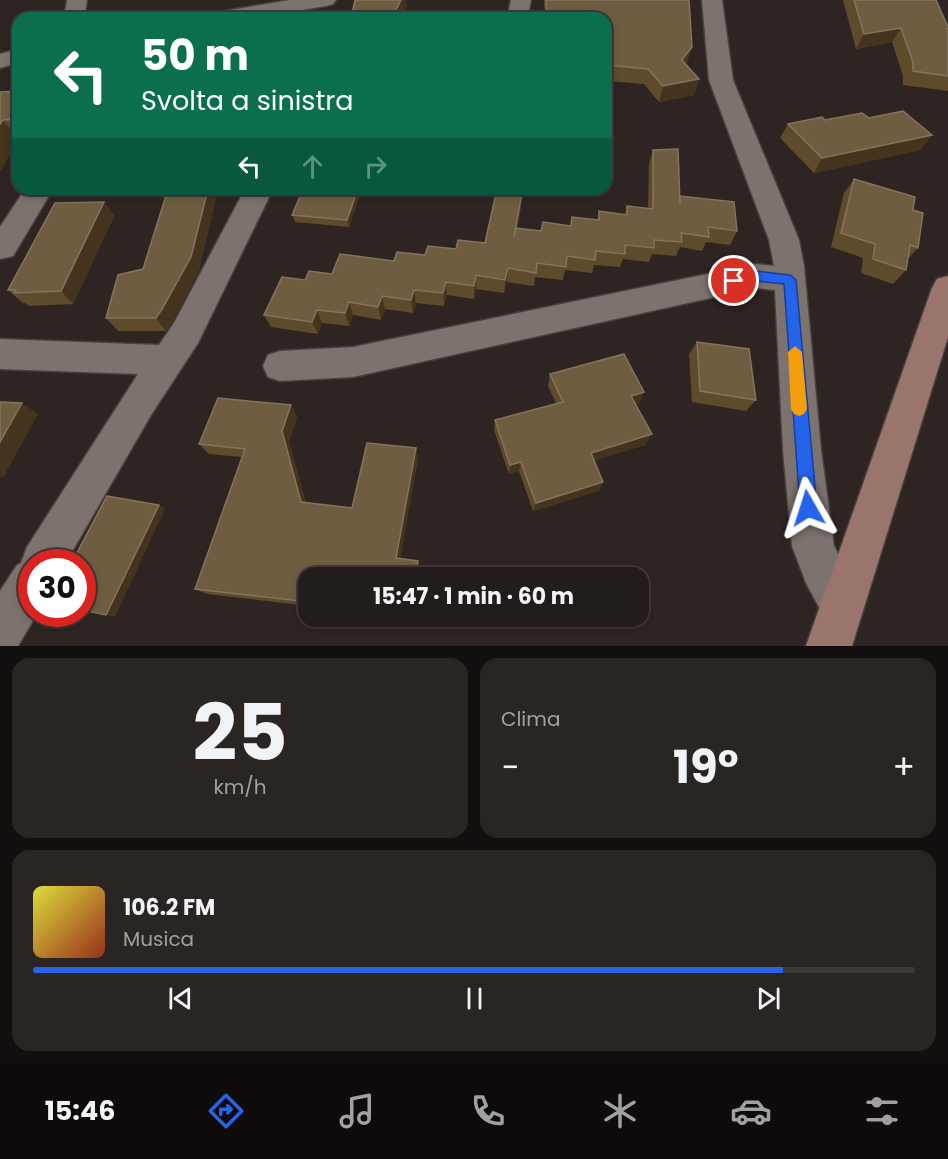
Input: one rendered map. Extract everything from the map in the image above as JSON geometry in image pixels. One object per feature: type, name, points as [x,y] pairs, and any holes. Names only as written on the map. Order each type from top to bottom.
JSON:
[{"type":"main road","points":[[830,646],[948,288]]},
{"type":"street","points":[[255,12],[326,0]]},
{"type":"street","points":[[328,12],[342,0]]},
{"type":"street","points":[[712,0],[721,80],[784,240],[790,280],[802,450],[813,546],[820,568],[842,604]]},
{"type":"street","points":[[2,249],[35,195]]},
{"type":"street","points":[[50,549],[138,403],[186,333],[256,195]]},
{"type":"street","points":[[280,366],[353,362],[756,276],[790,280]]},
{"type":"street","points":[[0,354],[168,360]]},
{"type":"street","points":[[0,633],[18,603]]},
{"type":"building","points":[[355,0],[401,0],[395,12],[352,12]]},
{"type":"building","points":[[546,0],[689,0],[692,47],[682,60],[699,79],[663,86],[648,69],[612,66],[612,12],[547,12]]},
{"type":"building","points":[[854,0],[936,0],[948,27],[948,76],[913,71],[913,62],[901,28],[864,34]]},
{"type":"building","points":[[12,91],[12,119],[3,120],[0,124],[0,92]]},
{"type":"building","points":[[903,111],[932,135],[822,158],[788,124],[822,117],[825,120],[862,113],[869,118]]},
{"type":"building","points":[[678,149],[680,204],[680,196],[734,202],[737,231],[708,227],[709,237],[681,233],[682,242],[654,240],[654,248],[625,245],[625,254],[596,251],[595,260],[567,256],[566,267],[537,263],[536,273],[508,268],[505,280],[476,275],[474,286],[446,282],[443,293],[414,290],[411,300],[382,296],[378,307],[349,302],[345,313],[317,310],[312,322],[264,315],[282,277],[305,280],[309,271],[332,274],[340,254],[394,261],[397,252],[425,255],[428,246],[456,249],[458,240],[485,243],[496,195],[522,195],[514,237],[516,228],[541,231],[543,222],[571,226],[572,217],[599,220],[599,211],[627,215],[627,206],[653,209],[653,150]]},
{"type":"building","points":[[854,179],[915,197],[913,210],[923,213],[918,248],[910,245],[906,270],[873,259],[875,244],[841,233]]},
{"type":"building","points":[[166,195],[206,195],[191,257],[156,318],[106,318],[118,275],[143,269]]},
{"type":"building","points":[[300,195],[356,195],[347,220],[292,215]]},
{"type":"building","points":[[104,202],[61,291],[14,293],[16,290],[8,290],[55,203]]},
{"type":"building","points":[[697,342],[749,349],[756,400],[700,391]]},
{"type":"building","points":[[624,354],[644,392],[631,396],[652,434],[591,453],[603,482],[536,503],[521,462],[510,465],[495,420],[563,402],[550,374]]},
{"type":"building","points":[[218,398],[291,405],[282,431],[301,502],[352,508],[367,443],[416,448],[396,558],[418,561],[417,567],[298,567],[298,601],[195,589],[245,449],[199,444]]},
{"type":"building","points":[[0,402],[22,403],[0,442]]},
{"type":"building","points":[[107,496],[159,505],[106,615],[96,613],[96,549],[79,549]]},
{"type":"slow traffic","points":[[795,352],[799,409]]},
{"type":"route","points":[[734,281],[756,276],[790,280],[808,508]]}]
